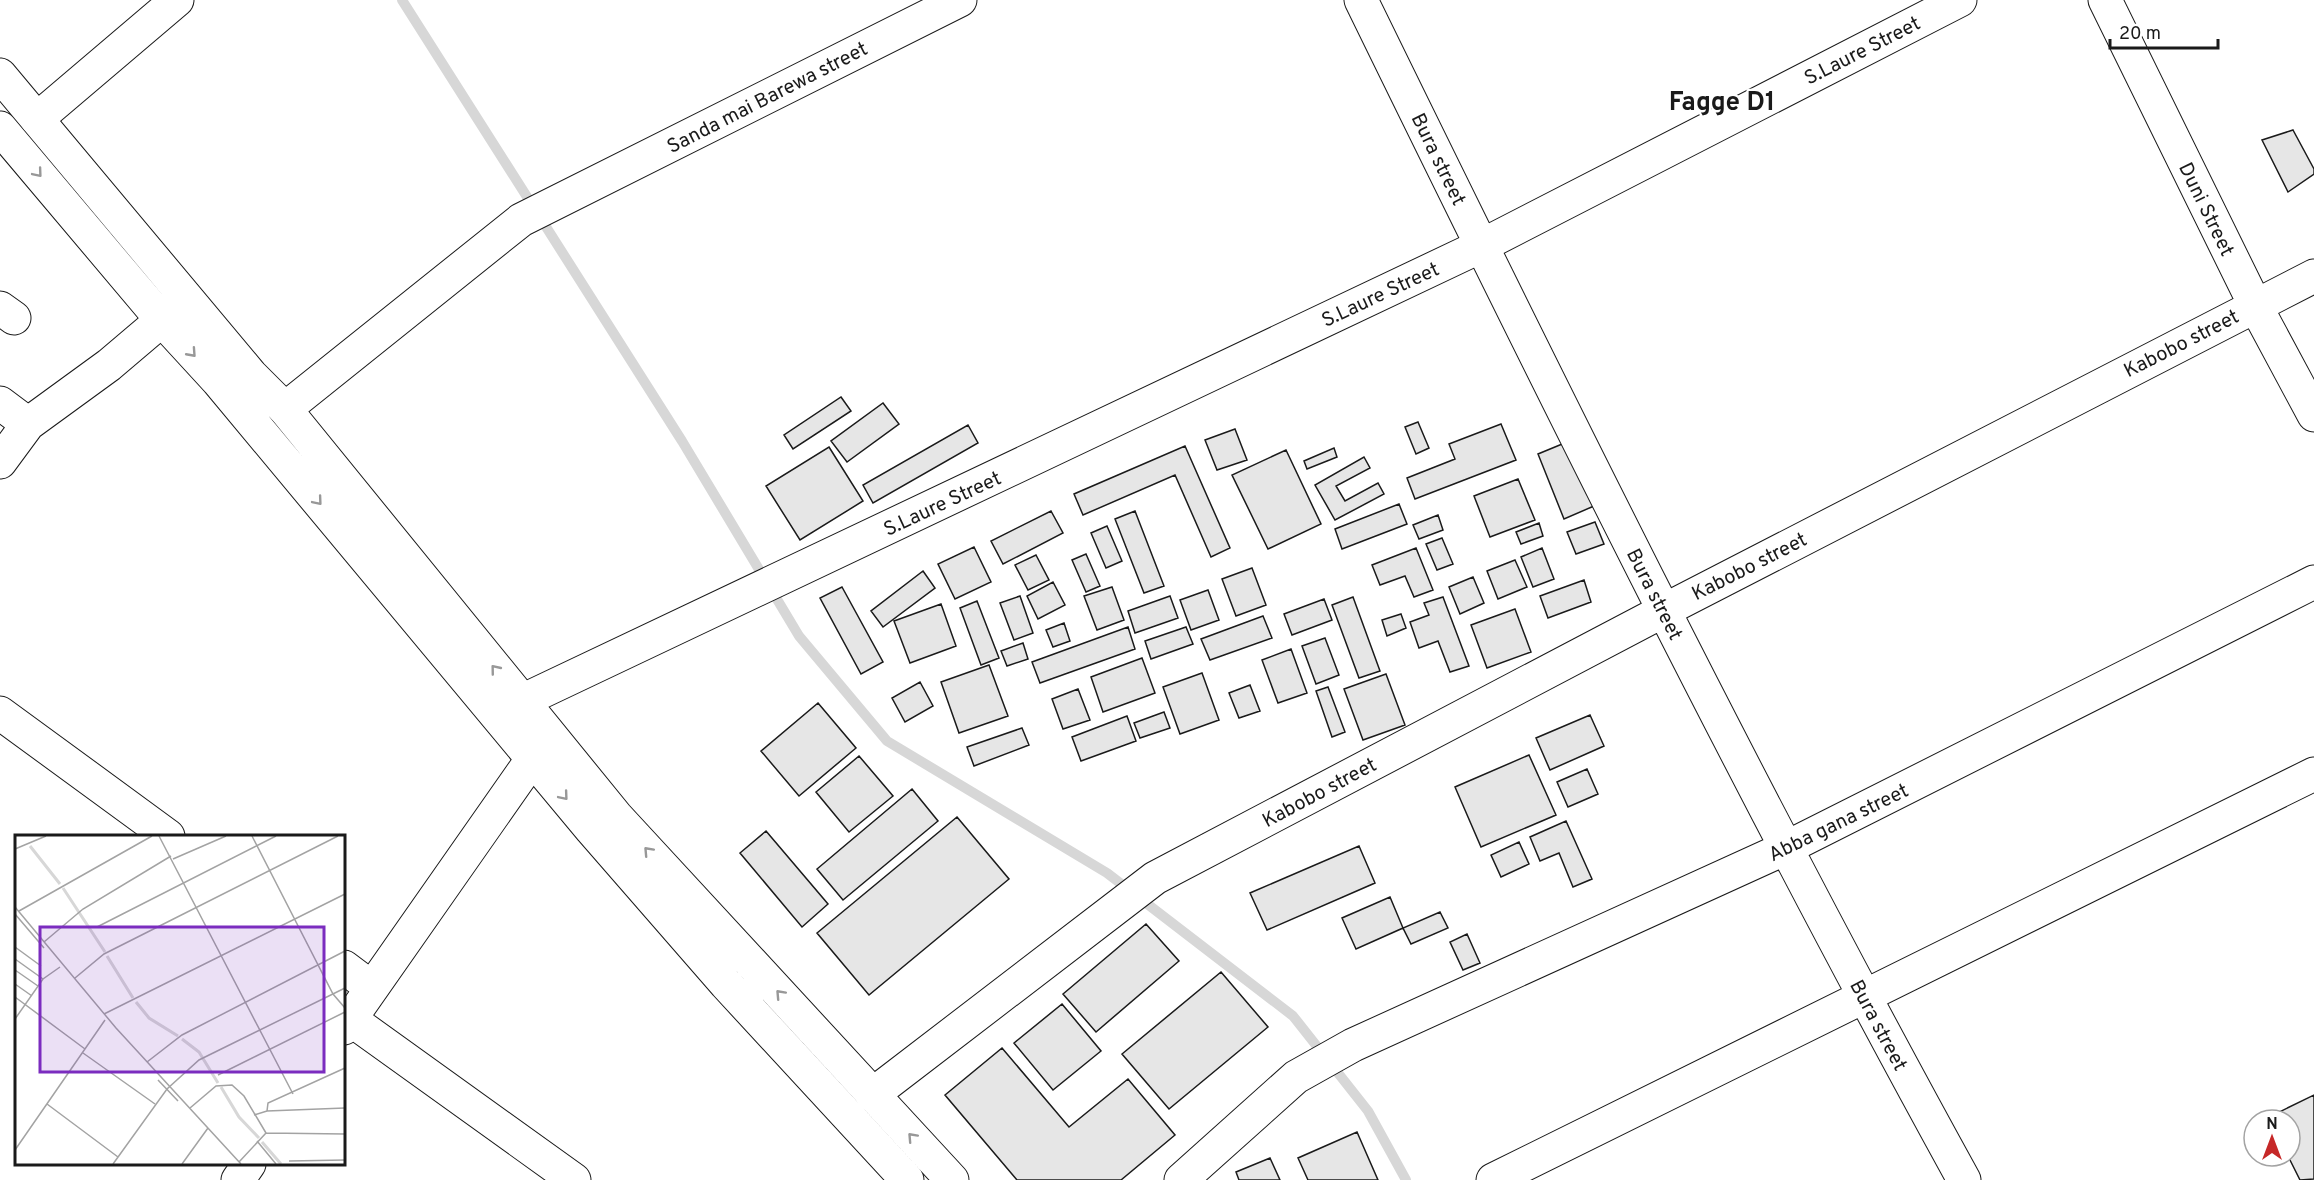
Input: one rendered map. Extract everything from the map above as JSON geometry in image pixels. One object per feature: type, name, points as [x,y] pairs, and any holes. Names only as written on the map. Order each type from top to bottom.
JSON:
[{"type":"street","points":[[37,119],[177,0]]},
{"type":"street","name":"Sanda mai Barewa street","points":[[285,409],[521,220],[575,195],[960,0]]},
{"type":"street","name":"Bura street","points":[[1361,0],[1663,611],[1863,997],[1964,1180]]},
{"type":"street","name":"S.Laure Street","points":[[522,701],[1481,246],[1960,0]]},
{"type":"street","name":"Duni Street","points":[[2105,0],[2255,305],[2314,415]]},
{"type":"street","points":[[0,75],[251,375],[285,409],[616,816],[952,1180]]},
{"type":"street","points":[[0,128],[162,320],[218,381],[533,758],[726,984],[907,1180]]},
{"type":"street","name":"Kabobo street","points":[[872,1095],[1155,878],[1663,611],[2314,276]]},
{"type":"street","points":[[0,462],[28,424],[109,365],[162,320]]},
{"type":"street","points":[[0,403],[28,424]]},
{"type":"street","name":"Abba gana street","points":[[1181,1180],[1296,1077],[1353,1045],[1786,848],[2314,582]]},
{"type":"street","points":[[0,712],[165,835]]},
{"type":"street","points":[[533,758],[347,1024],[574,1180]]},
{"type":"street","points":[[1493,1180],[2314,774]]},
{"type":"street","points":[[345,968],[372,988]]},
{"type":"street","points":[[238,1180],[248,1165]]},
{"type":"building","points":[[2293,130],[2314,169],[2314,174],[2288,192],[2262,140]]},
{"type":"building","points":[[841,397],[851,411],[793,449],[784,435]]},
{"type":"building","points":[[883,403],[899,424],[847,462],[831,441]]},
{"type":"building","points":[[1418,422],[1429,448],[1416,454],[1405,427]]},
{"type":"building","points":[[1501,424],[1516,460],[1415,499],[1407,478],[1455,459],[1449,444]]},
{"type":"building","points":[[968,425],[978,443],[873,503],[863,485]]},
{"type":"building","points":[[1235,429],[1247,460],[1217,470],[1205,440]]},
{"type":"building","points":[[1567,442],[1594,506],[1564,519],[1538,454]]},
{"type":"building","points":[[1185,446],[1230,548],[1211,557],[1175,475],[1083,515],[1074,494]]},
{"type":"building","points":[[829,447],[863,501],[800,540],[766,486]]},
{"type":"building","points":[[1334,448],[1337,457],[1307,469],[1304,461]]},
{"type":"building","points":[[1286,450],[1321,524],[1268,549],[1232,475]]},
{"type":"building","points":[[1364,457],[1370,468],[1336,486],[1345,501],[1378,483],[1384,494],[1335,520],[1315,485]]},
{"type":"building","points":[[1518,479],[1535,520],[1490,537],[1474,496]]},
{"type":"building","points":[[1399,504],[1407,524],[1342,549],[1335,529]]},
{"type":"building","points":[[1051,511],[1063,533],[1003,564],[991,541]]},
{"type":"building","points":[[1135,511],[1164,586],[1144,593],[1115,519]]},
{"type":"building","points":[[1438,515],[1443,530],[1419,539],[1413,525]]},
{"type":"building","points":[[1595,522],[1604,544],[1576,554],[1567,532]]},
{"type":"building","points":[[1539,523],[1543,536],[1521,544],[1516,532]]},
{"type":"building","points":[[1107,526],[1122,561],[1106,568],[1091,533]]},
{"type":"building","points":[[1442,538],[1453,564],[1437,570],[1426,544]]},
{"type":"building","points":[[974,547],[991,582],[955,599],[938,564]]},
{"type":"building","points":[[1416,548],[1433,590],[1414,597],[1405,576],[1380,585],[1372,565]]},
{"type":"building","points":[[1542,548],[1554,579],[1533,587],[1521,557]]},
{"type":"building","points":[[1086,554],[1100,586],[1086,592],[1072,560]]},
{"type":"building","points":[[1036,555],[1049,580],[1028,590],[1015,565]]},
{"type":"building","points":[[1515,560],[1527,587],[1498,599],[1487,571]]},
{"type":"building","points":[[1252,568],[1266,605],[1236,616],[1222,579]]},
{"type":"building","points":[[923,571],[935,588],[883,627],[871,611]]},
{"type":"building","points":[[1473,577],[1484,603],[1460,614],[1449,587]]},
{"type":"building","points":[[1584,580],[1591,602],[1548,618],[1540,596]]},
{"type":"building","points":[[1053,582],[1065,605],[1038,619],[1027,596]]},
{"type":"building","points":[[842,587],[883,662],[861,674],[820,598]]},
{"type":"building","points":[[1112,587],[1124,620],[1097,630],[1084,596]]},
{"type":"building","points":[[1208,590],[1219,620],[1191,630],[1180,600]]},
{"type":"building","points":[[1020,596],[1033,633],[1014,640],[1000,603]]},
{"type":"building","points":[[1170,596],[1178,618],[1135,633],[1128,611]]},
{"type":"building","points":[[1353,597],[1380,671],[1359,678],[1332,605]]},
{"type":"building","points":[[1443,597],[1469,666],[1450,672],[1438,641],[1419,648],[1410,622],[1429,615],[1424,603]]},
{"type":"building","points":[[1324,599],[1332,620],[1292,635],[1284,614]]},
{"type":"building","points":[[977,601],[999,658],[981,665],[960,608]]},
{"type":"building","points":[[941,604],[956,646],[910,663],[894,621]]},
{"type":"building","points":[[1515,609],[1531,652],[1487,668],[1471,625]]},
{"type":"building","points":[[1401,614],[1406,628],[1387,636],[1382,620]]},
{"type":"building","points":[[1263,616],[1272,638],[1210,660],[1201,639]]},
{"type":"building","points":[[1064,623],[1070,641],[1053,647],[1046,630]]},
{"type":"building","points":[[1128,627],[1135,649],[1040,683],[1032,662]]},
{"type":"building","points":[[1186,627],[1193,644],[1151,659],[1145,641]]},
{"type":"building","points":[[1325,638],[1339,675],[1316,684],[1302,646]]},
{"type":"building","points":[[1023,643],[1028,659],[1007,666],[1001,651]]},
{"type":"building","points":[[1291,649],[1307,693],[1278,703],[1262,660]]},
{"type":"building","points":[[1142,658],[1155,693],[1103,712],[1091,677]]},
{"type":"building","points":[[989,665],[1008,716],[959,733],[941,682]]},
{"type":"building","points":[[1202,673],[1219,720],[1180,734],[1163,687]]},
{"type":"building","points":[[1386,674],[1405,725],[1363,740],[1344,689]]},
{"type":"building","points":[[920,682],[933,706],[905,722],[892,698]]},
{"type":"building","points":[[1250,685],[1260,711],[1239,718],[1229,693]]},
{"type":"building","points":[[1328,687],[1345,732],[1332,737],[1316,691]]},
{"type":"building","points":[[1078,689],[1090,720],[1063,729],[1052,699]]},
{"type":"building","points":[[818,703],[856,748],[799,796],[761,751]]},
{"type":"building","points":[[1164,712],[1170,728],[1140,738],[1134,723]]},
{"type":"building","points":[[1590,715],[1604,746],[1550,770],[1536,738]]},
{"type":"building","points":[[1127,716],[1136,741],[1081,761],[1072,737]]},
{"type":"building","points":[[1022,728],[1029,745],[974,766],[967,747]]},
{"type":"building","points":[[1529,755],[1556,815],[1481,847],[1455,787]]},
{"type":"building","points":[[859,756],[893,796],[849,832],[816,792]]},
{"type":"building","points":[[1587,769],[1598,794],[1568,807],[1557,782]]},
{"type":"building","points":[[912,789],[938,821],[843,900],[817,869]]},
{"type":"building","points":[[957,817],[1009,879],[869,995],[817,933]]},
{"type":"building","points":[[1566,821],[1592,879],[1573,887],[1559,853],[1540,861],[1530,837]]},
{"type":"building","points":[[766,831],[828,904],[802,927],[740,853]]},
{"type":"building","points":[[1519,842],[1529,864],[1501,877],[1491,855]]},
{"type":"building","points":[[1359,846],[1375,883],[1267,930],[1250,893]]},
{"type":"building","points":[[1390,897],[1403,928],[1356,949],[1342,918]]},
{"type":"building","points":[[1440,912],[1448,928],[1411,944],[1403,928]]},
{"type":"building","points":[[1146,924],[1179,961],[1096,1032],[1063,994]]},
{"type":"building","points":[[1467,934],[1480,963],[1463,970],[1450,942]]},
{"type":"building","points":[[1221,972],[1268,1027],[1169,1109],[1122,1054]]},
{"type":"building","points":[[1062,1004],[1101,1051],[1053,1090],[1014,1043]]},
{"type":"building","points":[[1002,1048],[1069,1127],[1128,1079],[1175,1135],[1121,1180],[1017,1180],[945,1095]]},
{"type":"building","points":[[2314,1095],[2314,1179],[2300,1180],[2294,1168],[2302,1168],[2302,1108],[2287,1108]]},
{"type":"building","points":[[1357,1132],[1378,1180],[1308,1180],[1298,1158]]},
{"type":"building","points":[[1270,1158],[1280,1180],[1239,1180],[1236,1172]]},
{"type":"waterway","points":[[402,0],[682,441],[799,636],[887,741],[1107,873],[1293,1016],[1368,1111],[1406,1180]]},
{"type":"district","name":"Fagge D1","points":[[1722,101]]}]
